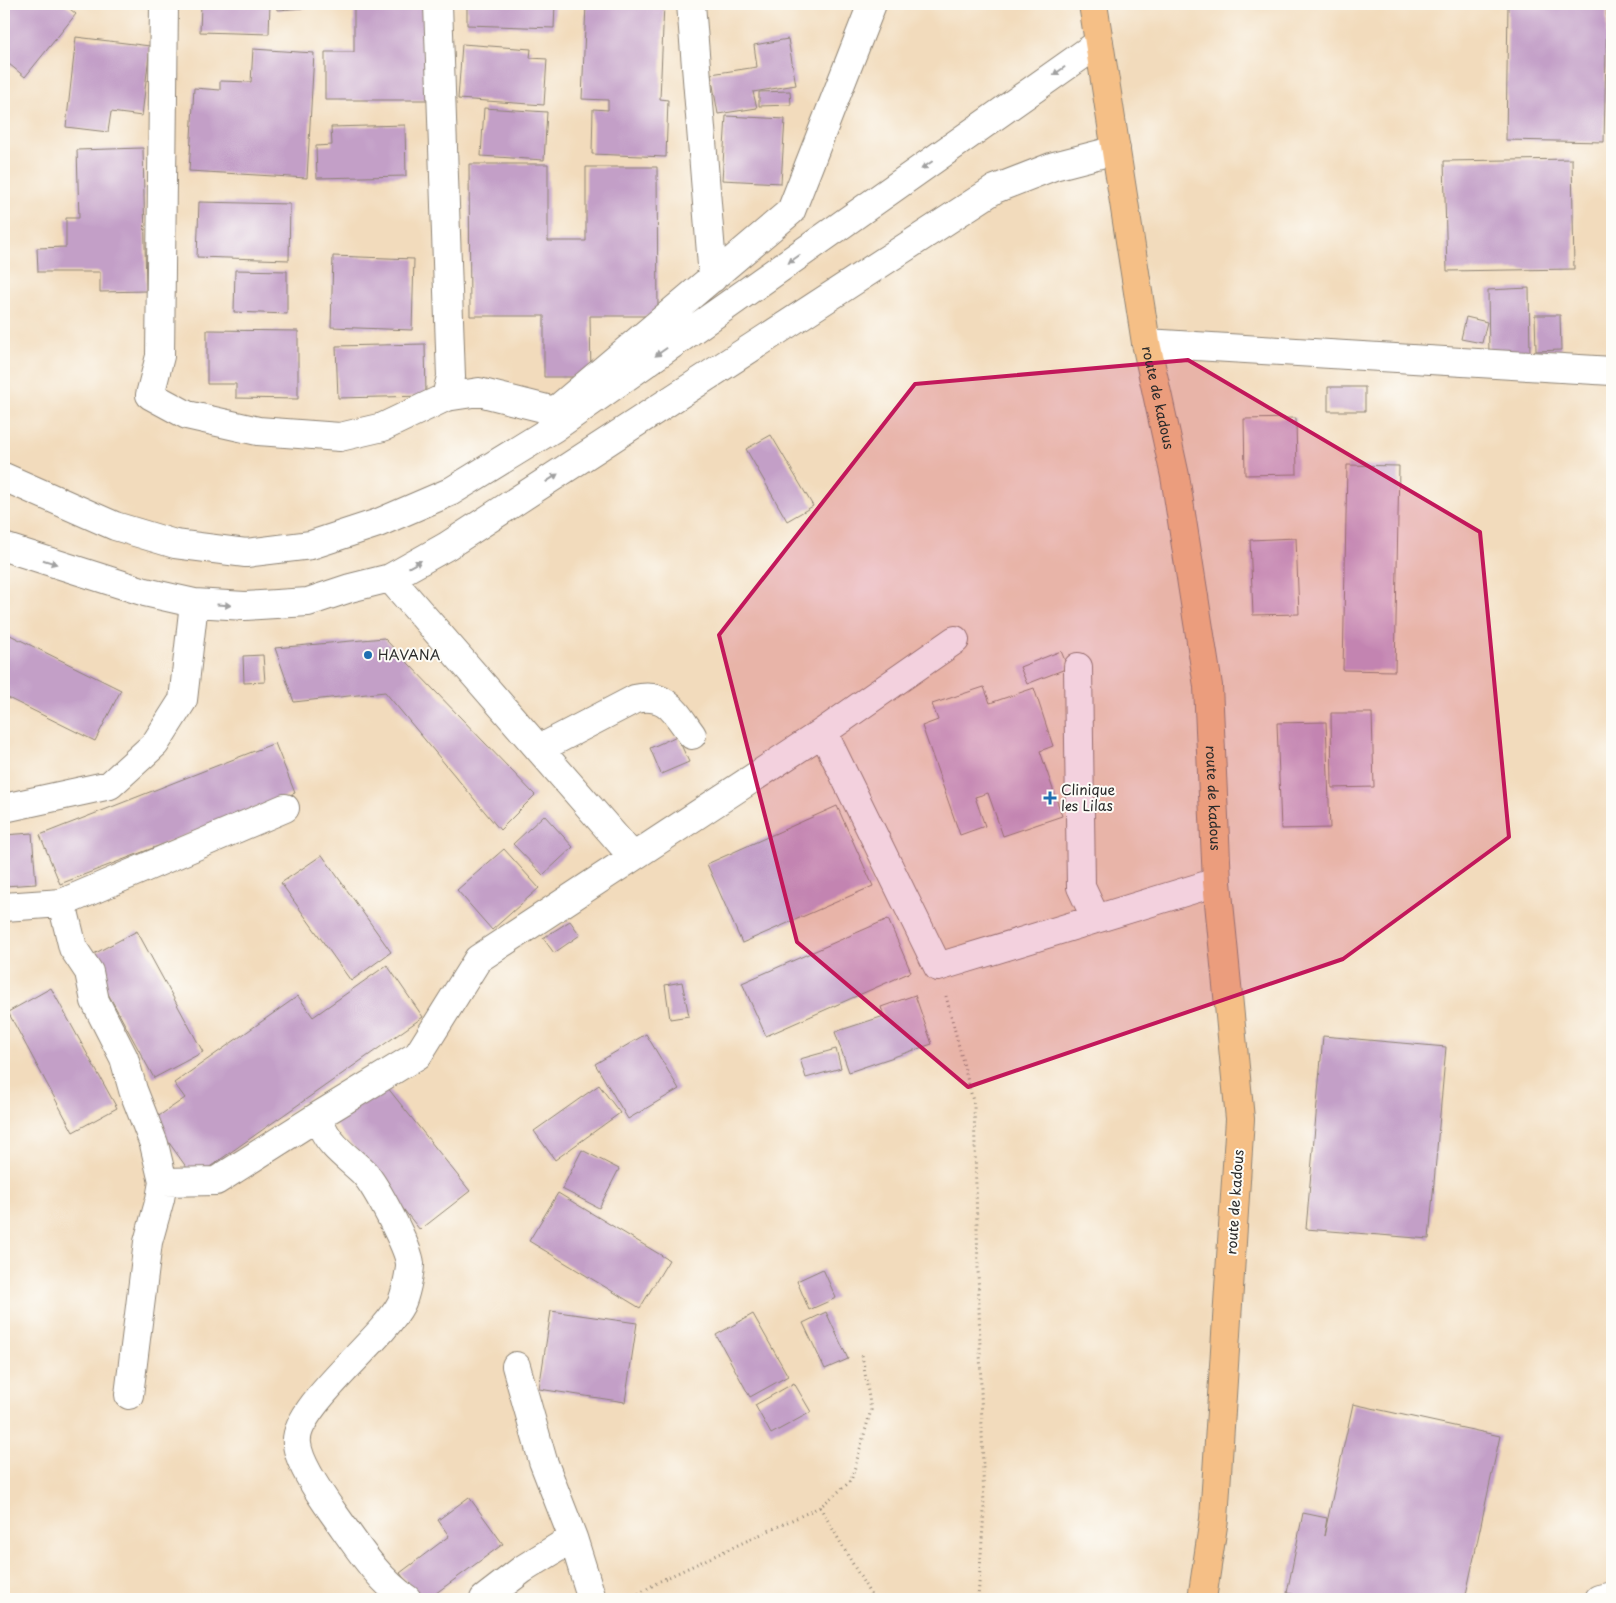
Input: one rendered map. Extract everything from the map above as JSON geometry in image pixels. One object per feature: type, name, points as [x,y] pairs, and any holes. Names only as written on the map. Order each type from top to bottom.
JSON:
[{"type":"main road","name":"route de kadous","points":[[1093,4],[1146,343],[1175,476],[1208,686],[1217,882],[1240,1119],[1214,1519],[1202,1599]]},
{"type":"street","points":[[164,4],[160,356],[150,395],[187,415],[258,431],[340,437],[383,427],[446,397],[480,392],[555,411],[791,212],[872,4]]},
{"type":"street","points":[[438,4],[451,377],[446,397]]},
{"type":"street","points":[[691,4],[713,278]]},
{"type":"street","points":[[4,477],[115,526],[176,544],[246,553],[311,545],[378,523],[450,492],[554,428],[1099,43]]},
{"type":"street","points":[[4,547],[145,592],[194,603],[246,606],[308,602],[350,588],[390,578],[448,546],[995,189],[1054,166],[1116,150]]},
{"type":"street","points":[[1146,343],[1612,371]]},
{"type":"street","points":[[390,578],[633,857]]},
{"type":"street","points":[[4,808],[110,785],[155,744],[183,700],[194,603]]},
{"type":"street","points":[[163,1182],[216,1181],[320,1114],[418,1055],[478,958],[823,732],[955,640]]},
{"type":"street","points":[[1078,667],[1082,887],[1096,919]]},
{"type":"street","points":[[539,749],[635,699],[647,697],[659,698],[668,704],[692,735]]},
{"type":"street","points":[[823,732],[938,967],[1217,882]]},
{"type":"street","points":[[4,907],[62,903],[285,808]]},
{"type":"street","points":[[62,903],[73,948],[89,972],[95,1001],[124,1058],[133,1090],[154,1144],[163,1182],[148,1242],[128,1395]]},
{"type":"street","points":[[320,1114],[323,1130],[338,1150],[365,1174],[380,1196],[401,1239],[410,1263],[401,1303],[388,1323],[319,1398],[304,1418],[298,1429],[296,1437],[297,1446],[318,1490],[355,1543],[382,1577],[407,1599]]},
{"type":"street","points":[[516,1366],[543,1461],[573,1538],[592,1599]]},
{"type":"street","points":[[484,1599],[523,1569],[573,1538]]},
{"type":"street","points":[[1599,1599],[1612,1596]]},
{"type":"path","points":[[938,967],[974,1105],[984,1511],[978,1599]]},
{"type":"path","points":[[630,1599],[660,1582],[820,1507],[851,1480],[871,1410],[862,1355]]},
{"type":"path","points":[[820,1507],[873,1599]]},
{"type":"highlighted area","points":[[1188,360],[1480,532],[1509,837],[1343,959],[968,1087],[797,942],[719,635],[915,384]]},
{"type":"building","points":[[4,4],[64,4],[76,14],[25,77],[4,60]]},
{"type":"building","points":[[201,4],[270,4],[269,34],[200,32]]},
{"type":"building","points":[[276,4],[305,4],[305,8],[277,10]]},
{"type":"building","points":[[354,4],[428,4],[428,100],[325,100],[325,52],[354,52]]},
{"type":"building","points":[[467,4],[555,4],[554,28],[467,25]]},
{"type":"building","points":[[586,4],[664,4],[660,99],[668,100],[666,157],[592,154],[593,109],[608,110],[608,100],[582,99]]},
{"type":"building","points":[[1508,4],[1607,4],[1604,142],[1506,140]]},
{"type":"building","points":[[76,37],[150,46],[142,116],[111,112],[108,132],[66,127]]},
{"type":"building","points":[[788,39],[796,85],[753,92],[757,108],[718,114],[711,74],[757,67],[754,45]]},
{"type":"building","points":[[462,44],[531,49],[530,58],[547,59],[544,105],[458,99]]},
{"type":"building","points":[[253,49],[314,53],[307,178],[189,171],[194,88],[220,90],[220,81],[251,82]]},
{"type":"building","points":[[790,91],[791,105],[759,106],[759,92]]},
{"type":"building","points":[[484,108],[547,112],[544,160],[481,156]]},
{"type":"building","points":[[726,116],[785,119],[781,183],[722,180]]},
{"type":"building","points":[[405,125],[406,176],[317,178],[316,146],[332,145],[331,127]]},
{"type":"building","points":[[143,148],[146,291],[100,292],[100,272],[38,272],[37,248],[66,247],[66,218],[79,218],[77,150]]},
{"type":"building","points":[[1572,159],[1574,269],[1447,271],[1444,161]]},
{"type":"building","points":[[469,164],[548,164],[548,241],[586,241],[586,167],[657,167],[658,316],[590,316],[591,377],[544,377],[544,316],[470,316]]},
{"type":"building","points":[[199,202],[290,204],[289,260],[197,257]]},
{"type":"building","points":[[333,256],[414,259],[412,330],[331,327]]},
{"type":"building","points":[[235,270],[287,271],[287,314],[234,312]]},
{"type":"building","points":[[1529,288],[1530,356],[1489,357],[1488,290]]},
{"type":"building","points":[[1535,315],[1560,315],[1561,350],[1536,351]]},
{"type":"building","points":[[1466,317],[1487,322],[1482,343],[1461,339]]},
{"type":"building","points":[[207,330],[298,331],[298,399],[236,398],[236,384],[207,384]]},
{"type":"building","points":[[425,344],[426,396],[338,398],[336,346]]},
{"type":"building","points":[[1328,387],[1365,387],[1365,411],[1328,411]]},
{"type":"building","points":[[1296,418],[1297,474],[1245,475],[1244,419]]},
{"type":"building","points":[[771,435],[813,506],[787,521],[746,449]]},
{"type":"building","points":[[1347,465],[1399,466],[1395,671],[1343,670]]},
{"type":"building","points":[[1296,538],[1299,614],[1253,615],[1250,540]]},
{"type":"building","points":[[4,632],[121,690],[95,741],[4,696]]},
{"type":"building","points":[[384,638],[535,795],[500,830],[385,692],[294,702],[275,648]]},
{"type":"building","points":[[1061,651],[1068,668],[1027,684],[1020,667]]},
{"type":"building","points":[[263,655],[265,682],[244,683],[243,656]]},
{"type":"building","points":[[984,687],[990,703],[1034,688],[1053,746],[1040,751],[1062,816],[1003,836],[988,793],[975,797],[985,826],[960,835],[922,726],[938,720],[932,704]]},
{"type":"building","points":[[1331,713],[1372,713],[1374,787],[1332,788]]},
{"type":"building","points":[[1326,722],[1330,828],[1281,829],[1277,723]]},
{"type":"building","points":[[677,736],[689,762],[661,774],[650,748]]},
{"type":"building","points":[[275,743],[295,793],[60,884],[40,835]]},
{"type":"building","points":[[837,806],[873,886],[742,943],[707,864]]},
{"type":"building","points":[[544,815],[573,847],[543,875],[513,844]]},
{"type":"building","points":[[32,833],[36,884],[4,886],[4,835]]},
{"type":"building","points":[[504,849],[539,888],[492,930],[457,890]]},
{"type":"building","points":[[322,855],[391,952],[351,981],[281,883]]},
{"type":"building","points":[[888,919],[911,972],[766,1036],[742,983]]},
{"type":"building","points":[[570,921],[580,935],[554,953],[543,938]]},
{"type":"building","points":[[137,931],[203,1052],[154,1078],[88,957]]},
{"type":"building","points":[[387,965],[423,1017],[194,1178],[153,1120],[185,1098],[174,1083],[298,996],[313,1017]]},
{"type":"building","points":[[682,982],[689,1016],[670,1019],[665,985]]},
{"type":"building","points":[[51,988],[117,1108],[73,1132],[8,1012]]},
{"type":"building","points":[[915,995],[932,1044],[849,1072],[835,1032],[884,1016],[881,1007]]},
{"type":"building","points":[[646,1034],[679,1089],[628,1119],[595,1064]]},
{"type":"building","points":[[1323,1036],[1446,1047],[1429,1239],[1306,1229]]},
{"type":"building","points":[[836,1049],[841,1068],[806,1078],[800,1059]]},
{"type":"building","points":[[383,1082],[470,1191],[420,1230],[333,1121]]},
{"type":"building","points":[[599,1085],[620,1113],[555,1160],[534,1131]]},
{"type":"building","points":[[582,1150],[619,1169],[599,1208],[562,1189]]},
{"type":"building","points":[[558,1193],[669,1260],[640,1308],[529,1241]]},
{"type":"building","points":[[823,1269],[836,1298],[809,1310],[797,1281]]},
{"type":"building","points":[[551,1311],[637,1323],[625,1402],[539,1389]]},
{"type":"building","points":[[826,1312],[848,1359],[825,1369],[803,1323]]},
{"type":"building","points":[[753,1314],[788,1376],[750,1397],[716,1335]]},
{"type":"building","points":[[794,1383],[811,1412],[771,1434],[755,1405]]},
{"type":"building","points":[[1353,1404],[1500,1436],[1465,1599],[1315,1599],[1287,1593],[1303,1513],[1327,1518],[1324,1536]]},
{"type":"building","points":[[469,1497],[503,1544],[428,1599],[419,1599],[400,1573],[449,1536],[438,1520]]},
{"type":"place","name":"HAVANA","points":[[368,655]]},
{"type":"place","name":"Clinique les Lilas","points":[[1050,798]]}]
